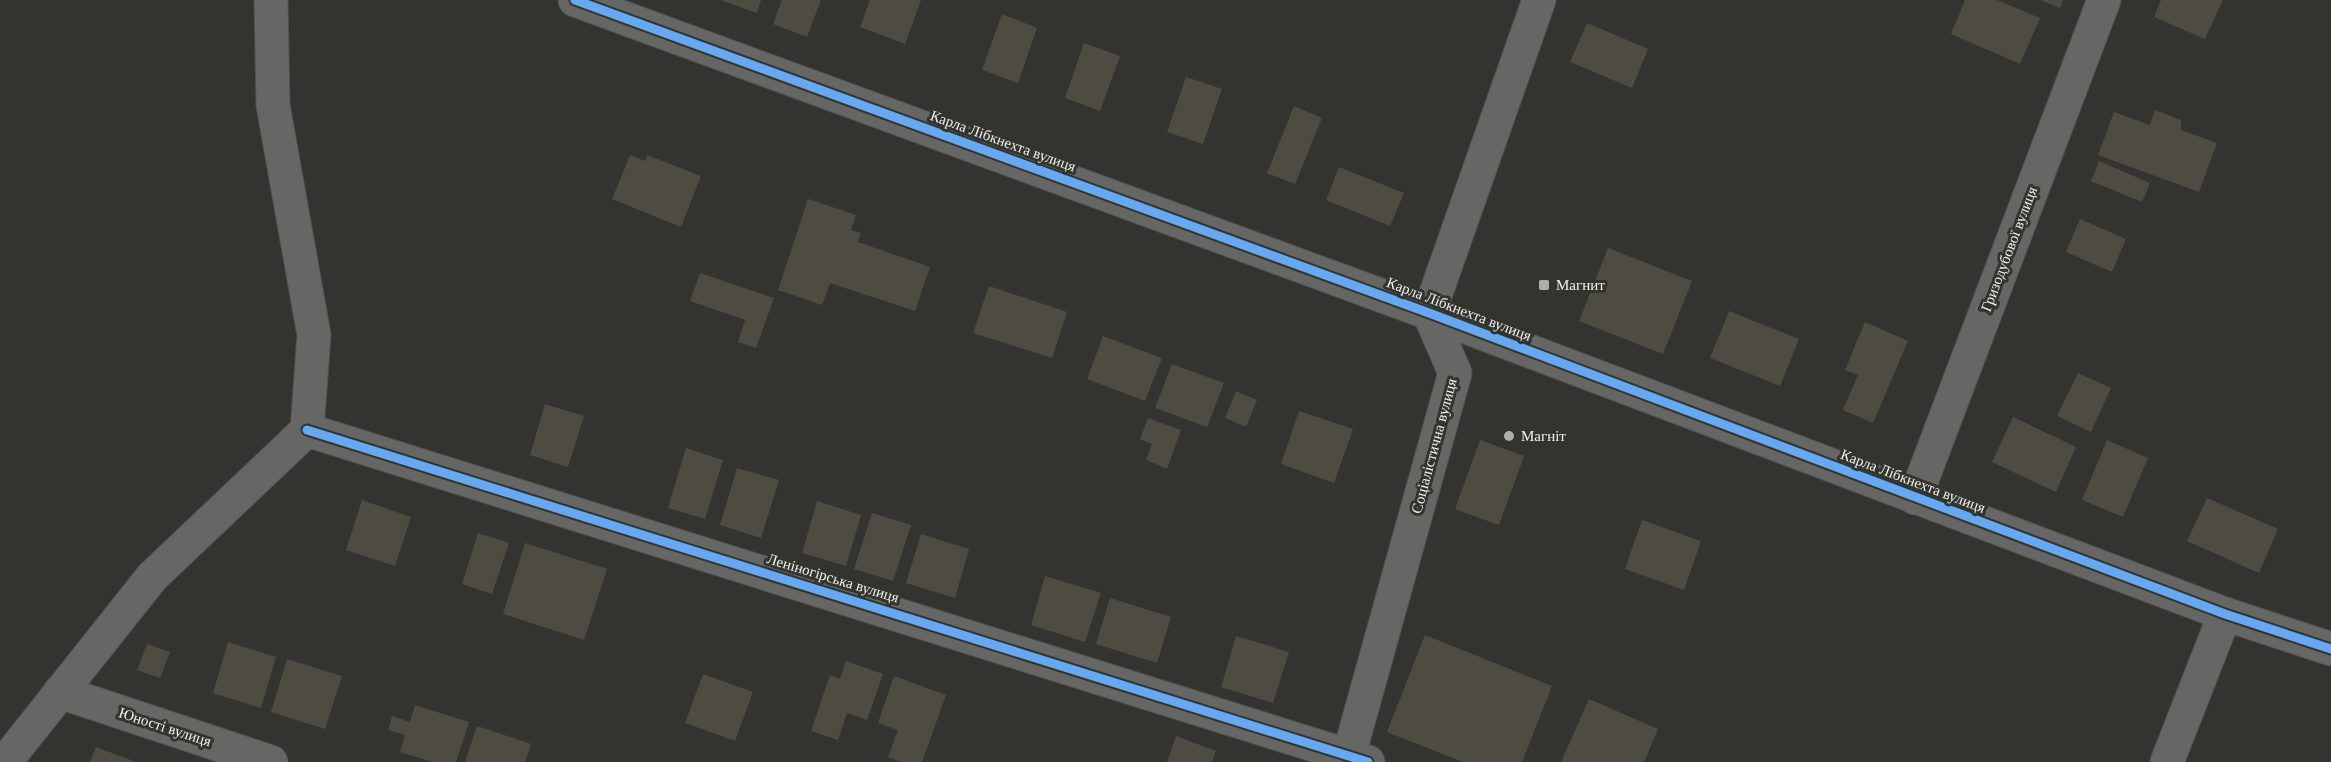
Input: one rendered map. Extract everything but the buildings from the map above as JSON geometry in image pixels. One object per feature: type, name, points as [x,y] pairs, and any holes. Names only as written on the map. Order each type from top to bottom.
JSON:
[{"type":"street","points":[[5,762],[152,577],[308,430],[314,335],[273,105],[271,0]]},
{"type":"street","name":"Карла Лібкнехта вулиця","points":[[575,0],[1429,313],[2225,614],[2331,649]]},
{"type":"street","points":[[1429,313],[1539,0]]},
{"type":"street","name":"Гризодубової вулиця","points":[[1915,498],[2104,0]]},
{"type":"street","name":"Соціалістична вулиця","points":[[1355,760],[1455,373],[1429,313]]},
{"type":"street","name":"Леніногірська вулиця","points":[[308,430],[1355,760]]},
{"type":"street","points":[[2167,762],[2225,614]]},
{"type":"street","name":"Юності вулиця","points":[[60,692],[271,762]]},
{"type":"cycle path","points":[[575,0],[1429,313],[2225,614],[2331,649]]},
{"type":"cycle path","points":[[307,430],[1368,762]]},
{"type":"place","name":"Магнит","points":[[1544,285]]},
{"type":"place","name":"Магніт","points":[[1509,436]]}]
